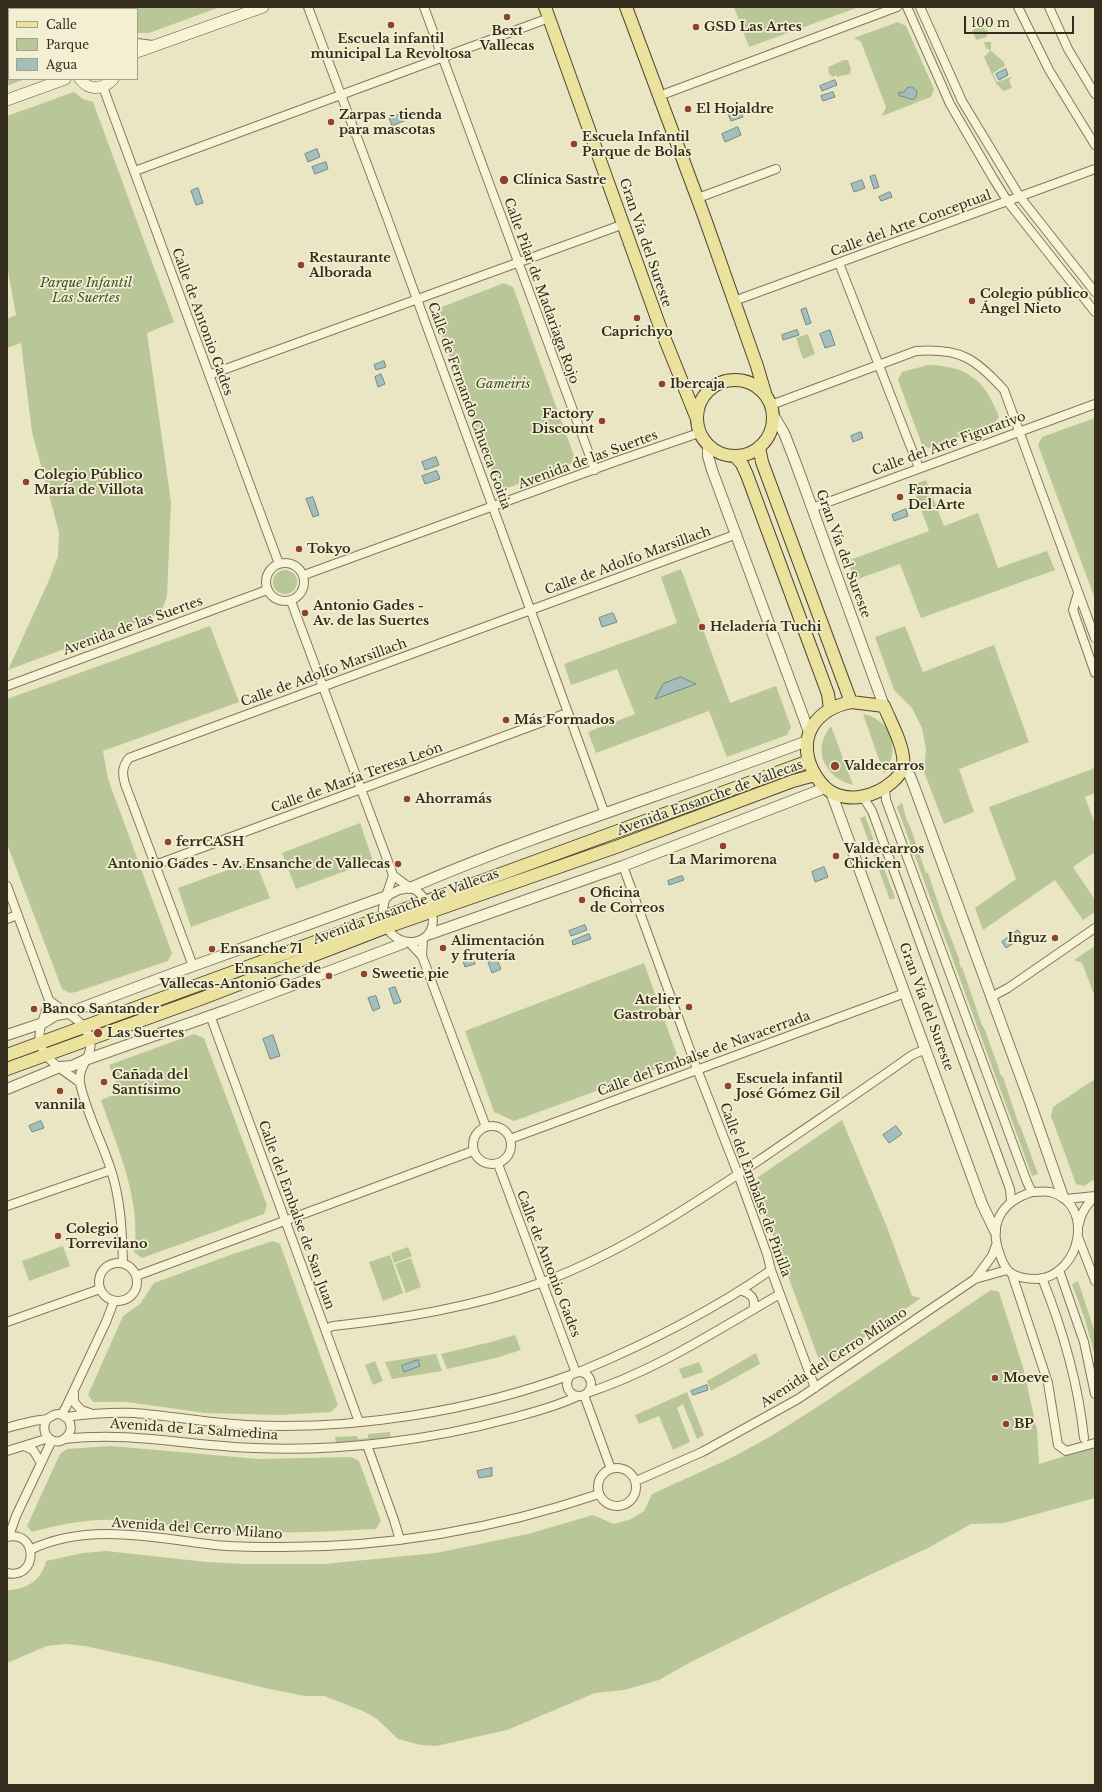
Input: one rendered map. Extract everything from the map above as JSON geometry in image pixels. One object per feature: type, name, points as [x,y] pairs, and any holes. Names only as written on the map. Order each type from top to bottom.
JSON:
[{"type":"main road","points":[[138,52],[263,7]]},
{"type":"main road","points":[[626,7],[698,198],[765,393],[772,409],[773,420],[769,435],[759,447],[748,454],[735,456],[720,453],[708,445],[699,433],[697,419],[698,406],[705,394],[715,385],[728,380],[742,380],[754,385],[765,393]]},
{"type":"main road","name":"Gran Vía del Sureste","points":[[547,13],[660,327],[697,419]]},
{"type":"main road","points":[[7,100],[62,80]]},
{"type":"main road","points":[[81,80],[90,87],[103,87],[112,80]]},
{"type":"main road","points":[[759,447],[762,462],[851,702]]},
{"type":"main road","points":[[735,456],[742,464],[747,475],[828,694],[830,709]]},
{"type":"main road","points":[[851,702],[884,706],[899,742],[903,766],[895,780],[875,794],[863,797],[849,797],[828,790],[815,775],[809,761],[808,736],[821,714],[840,704],[851,702]]},
{"type":"main road","name":"Avenida Ensanche de Vallecas","points":[[7,1069],[90,1040],[385,922],[426,900],[809,761]]},
{"type":"main road","name":"Avenida Ensanche de Vallecas","points":[[7,1055],[385,922],[432,912],[793,781],[815,775]]},
{"type":"street","name":"Calle de Fernando Chueca Goitia","points":[[308,7],[605,814]]},
{"type":"street","name":"Calle Pilar de Madariaga Rojo","points":[[424,7],[595,470]]},
{"type":"street","points":[[659,96],[897,7]]},
{"type":"street","points":[[907,7],[950,104],[1008,202],[1095,312]]},
{"type":"street","points":[[920,7],[962,101],[1020,197],[1095,292]]},
{"type":"street","points":[[1018,7],[1049,70],[1095,145]]},
{"type":"street","points":[[1049,7],[1068,49],[1095,94]]},
{"type":"street","points":[[135,171],[443,58],[547,13]]},
{"type":"street","points":[[138,43],[156,46]]},
{"type":"street","points":[[39,88],[46,80]]},
{"type":"street","name":"Calle de Antonio Gades","points":[[103,87],[279,564]]},
{"type":"street","points":[[950,104],[962,101]]},
{"type":"street","points":[[698,198],[776,169]]},
{"type":"street","name":"Calle del Arte Conceptual","points":[[734,301],[1095,169]]},
{"type":"street","points":[[209,376],[519,264],[624,224]]},
{"type":"street","points":[[839,263],[918,468]]},
{"type":"street","points":[[772,409],[916,351],[933,350],[960,354],[985,369],[1004,390],[1095,638]]},
{"type":"street","name":"Calle del Arte Figurativo","points":[[812,508],[1095,404]]},
{"type":"street","name":"Gran Vía del Sureste","points":[[772,409],[784,433],[884,706]]},
{"type":"street","name":"Avenida de las Suertes","points":[[304,575],[699,433]]},
{"type":"street","points":[[708,445],[708,456],[712,470],[737,534],[808,736]]},
{"type":"street","name":"Calle de Adolfo Marsillach","points":[[193,966],[125,784],[122,773],[124,765],[129,758],[737,534]]},
{"type":"street","points":[[279,564],[292,564],[301,570],[304,575],[305,582],[303,590],[298,597],[291,601],[284,602],[276,600],[267,590],[266,582],[268,575],[271,569],[279,564]]},
{"type":"street","name":"Avenida de las Suertes","points":[[7,686],[267,590]]},
{"type":"street","points":[[1078,593],[1073,610],[1095,673]]},
{"type":"street","points":[[291,601],[393,875],[410,888],[418,891],[426,900],[432,912],[434,924],[426,936],[422,956]]},
{"type":"street","name":"Calle de María Teresa León","points":[[154,865],[567,713]]},
{"type":"street","name":"Avenida Ensanche de Vallecas","points":[[7,1035],[43,1023],[56,1015],[68,1013],[387,896],[399,890],[410,888],[439,875],[605,814],[808,736]]},
{"type":"street","points":[[903,766],[910,776],[914,786],[1065,1198],[1076,1219],[1078,1232],[1095,1281]]},
{"type":"street","points":[[885,788],[886,800],[1026,1182],[1032,1192]]},
{"type":"street","points":[[7,1088],[60,1067],[72,1066],[828,790]]},
{"type":"street","name":"Gran Vía del Sureste","points":[[828,790],[926,1049],[982,1204],[995,1231]]},
{"type":"street","name":"Gran Vía del Sureste","points":[[863,797],[872,811],[1010,1188],[1011,1201]]},
{"type":"street","name":"Calle del Embalse de Pinilla","points":[[623,866],[697,1069],[738,1174],[767,1254],[771,1270],[815,1388]]},
{"type":"street","points":[[393,875],[383,908],[385,922],[395,937],[407,943],[422,956],[486,1127]]},
{"type":"street","points":[[7,886],[49,1000],[40,1031],[41,1042],[46,1056],[52,1064],[60,1067],[80,1082]]},
{"type":"street","points":[[7,919],[18,915]]},
{"type":"street","points":[[991,997],[1008,988],[1095,928]]},
{"type":"street","name":"Calle del Embalse de Navacerrada","points":[[510,1139],[905,993]]},
{"type":"street","points":[[49,1000],[76,1017],[84,1027],[90,1040],[90,1051],[85,1060],[80,1082],[111,1170],[122,1222],[122,1263]]},
{"type":"street","name":"Calle del Embalse de San Juan","points":[[210,1015],[359,1422]]},
{"type":"street","points":[[325,1329],[333,1326],[414,1316],[464,1305],[542,1282],[601,1257],[682,1212],[912,1055],[926,1049]]},
{"type":"street","points":[[496,1126],[501,1128],[510,1139],[511,1146],[508,1156],[498,1164],[483,1162],[473,1151],[474,1137],[480,1130],[486,1127],[496,1126]]},
{"type":"street","points":[[136,1276],[473,1151]]},
{"type":"street","name":"Calle de Antonio Gades","points":[[498,1164],[576,1373]]},
{"type":"street","points":[[7,1206],[111,1170]]},
{"type":"street","points":[[1095,1196],[1065,1198],[1049,1192],[1032,1192],[1011,1201],[1000,1214],[995,1231],[996,1245],[1010,1272],[1048,1383],[1058,1446],[1066,1451],[1095,1443]]},
{"type":"street","points":[[1010,1272],[1027,1279],[1042,1278],[1059,1270],[1074,1253],[1080,1215],[1086,1205],[1095,1196]]},
{"type":"street","name":"Avenida del Cerro Milano","points":[[636,1481],[702,1452],[815,1388],[975,1278],[992,1256],[996,1245]]},
{"type":"street","points":[[116,1263],[122,1263],[133,1270],[136,1276],[136,1287],[130,1297],[125,1300],[114,1301],[108,1299],[100,1289],[99,1277],[106,1267],[116,1263]]},
{"type":"street","name":"Avenida de La Salmedina","points":[[63,1416],[91,1413],[135,1413],[247,1425],[300,1425],[359,1422],[457,1408],[506,1396],[576,1373],[628,1352],[742,1291],[771,1270]]},
{"type":"street","points":[[1059,1270],[1084,1342],[1095,1394]]},
{"type":"street","name":"Avenida del Cerro Milano","points":[[975,1278],[1010,1272]]},
{"type":"street","points":[[1042,1278],[1068,1350],[1080,1407],[1084,1438]]},
{"type":"street","points":[[7,1322],[100,1289]]},
{"type":"street","points":[[742,1291],[752,1296],[755,1302],[753,1310]]},
{"type":"street","name":"Avenida de La Salmedina","points":[[65,1439],[106,1435],[132,1436],[189,1444],[255,1448],[320,1448],[367,1445],[487,1425],[533,1412],[639,1373],[676,1355],[780,1294]]},
{"type":"street","points":[[63,1416],[106,1322],[114,1301]]},
{"type":"street","points":[[576,1373],[586,1374],[590,1380],[591,1387],[583,1394],[574,1394],[569,1389],[568,1381],[576,1373]]},
{"type":"street","points":[[74,1391],[74,1402],[81,1410],[91,1413]]},
{"type":"street","points":[[583,1394],[611,1469]]},
{"type":"street","points":[[7,1428],[47,1419],[53,1414],[63,1416],[70,1424],[71,1428],[68,1436],[65,1439],[57,1441],[51,1439],[44,1431],[47,1419]]},
{"type":"street","points":[[7,1452],[51,1439]]},
{"type":"street","points":[[7,1573],[15,1574],[26,1568],[30,1562],[30,1550],[25,1541],[19,1537],[8,1536],[51,1439]]},
{"type":"street","points":[[367,1445],[400,1540]]},
{"type":"street","points":[[24,1446],[33,1450],[41,1463]]},
{"type":"street","points":[[611,1469],[624,1469],[632,1474],[636,1481],[636,1494],[632,1500],[620,1507],[607,1504],[599,1494],[599,1481],[605,1472],[611,1469]]},
{"type":"street","name":"Avenida del Cerro Milano","points":[[30,1550],[44,1543],[96,1534],[124,1534],[218,1545],[276,1547],[332,1546],[400,1540],[488,1526],[534,1514],[599,1494]]},
{"type":"green space","points":[[7,7],[49,7],[8,8],[8,80],[22,80],[7,86]]},
{"type":"green space","points":[[220,7],[149,33],[138,33],[138,8],[112,8]]},
{"type":"green space","points":[[734,7],[859,7],[749,47]]},
{"type":"green space","points":[[898,22],[906,26],[934,89],[931,97],[882,116],[886,107],[861,42],[854,38]]},
{"type":"green space","points":[[982,23],[985,30],[988,30],[987,37],[976,40],[972,31]]},
{"type":"green space","points":[[984,42],[991,42],[991,51],[1004,62],[1005,66],[993,73],[997,82],[1011,77],[1012,78],[1009,80],[1012,88],[1003,91],[996,83],[984,57],[990,51],[989,49],[986,49]]},
{"type":"green space","points":[[844,60],[848,60],[851,69],[850,74],[832,77],[829,73],[828,67]]},
{"type":"green space","name":"Parque Infantil Las Suertes","points":[[74,92],[83,99],[93,102],[174,322],[147,333],[171,502],[167,596],[161,613],[8,670],[49,580],[58,556],[59,532],[32,432],[21,343],[7,348],[7,319],[16,315],[7,266],[7,116]]},
{"type":"green space","name":"Gameiris","points":[[504,283],[513,287],[574,456],[571,464],[505,489],[497,485],[435,317],[439,308]]},
{"type":"green space","points":[[808,334],[815,354],[803,359],[796,338]]},
{"type":"green space","points":[[928,365],[954,368],[965,372],[974,378],[988,394],[994,404],[999,417],[994,424],[932,447],[928,448],[922,445],[898,380],[902,372]]},
{"type":"green space","points":[[1095,418],[1095,599],[1038,445],[1042,437]]},
{"type":"green space","points":[[926,480],[944,526],[978,513],[998,568],[1047,551],[1055,570],[921,618],[900,564],[855,580],[847,561],[929,531],[912,485]]},
{"type":"green space","points":[[681,569],[730,703],[776,686],[791,727],[787,735],[727,757],[709,711],[596,753],[588,732],[635,714],[617,669],[571,685],[564,664],[677,623],[661,577]]},
{"type":"green space","points":[[285,570],[290,571],[296,577],[296,587],[290,593],[285,594],[280,593],[274,587],[273,582],[274,577],[280,571]]},
{"type":"green space","points":[[210,626],[239,702],[103,751],[108,779],[172,953],[168,961],[70,993],[62,989],[7,844],[7,699]]},
{"type":"green space","points":[[905,626],[923,672],[994,645],[1029,742],[959,769],[974,812],[944,824],[924,772],[926,749],[922,728],[912,708],[894,690],[875,637]]},
{"type":"green space","points":[[863,714],[873,717],[881,722],[891,737],[892,756],[884,774]]},
{"type":"green space","points":[[831,726],[853,785],[835,776],[828,770],[824,762],[822,744],[825,735]]},
{"type":"green space","points":[[1095,768],[1095,793],[1085,797],[1095,824],[1095,852],[1073,867],[1095,900],[1095,912],[1083,920],[1055,880],[983,930],[975,908],[1016,879],[989,807]]},
{"type":"green space","points":[[902,803],[907,821],[926,873],[928,873],[960,961],[961,968],[962,967],[1000,1072],[999,1073],[1003,1077],[1019,1125],[1038,1174],[1032,1176],[897,807]]},
{"type":"green space","points":[[865,816],[895,898],[890,900],[860,818]]},
{"type":"green space","points":[[360,823],[373,861],[296,889],[282,853]]},
{"type":"green space","points":[[255,860],[270,898],[191,927],[178,888]]},
{"type":"green space","points":[[1095,946],[1095,997],[1082,963],[1074,960]]},
{"type":"green space","points":[[644,963],[677,1055],[673,1063],[514,1121],[494,1112],[465,1031]]},
{"type":"green space","points":[[194,1034],[204,1038],[267,1205],[264,1214],[142,1258],[134,1252],[136,1233],[131,1194],[121,1155],[101,1100],[120,1092],[109,1065]]},
{"type":"green space","points":[[1095,1079],[1095,1179],[1084,1186],[1076,1184],[1051,1116],[1053,1107]]},
{"type":"green space","points":[[842,1120],[887,1227],[912,1296],[921,1298],[827,1363],[819,1360],[755,1186],[758,1177]]},
{"type":"green space","points":[[273,1241],[280,1244],[338,1405],[331,1412],[280,1415],[205,1413],[127,1402],[93,1402],[88,1395],[123,1316],[140,1304],[154,1283]]},
{"type":"green space","points":[[63,1246],[70,1266],[29,1281],[22,1261]]},
{"type":"green space","points":[[408,1247],[412,1256],[394,1263],[391,1253]]},
{"type":"green space","points":[[390,1255],[403,1293],[383,1301],[369,1262]]},
{"type":"green space","points":[[411,1258],[421,1287],[406,1293],[395,1264]]},
{"type":"green space","points":[[1078,1281],[1095,1332],[1095,1356],[1085,1320],[1072,1284]]},
{"type":"green space","points":[[991,1290],[999,1292],[1023,1367],[1037,1430],[1039,1464],[1095,1447],[1095,1498],[1004,1523],[971,1524],[928,1548],[833,1592],[691,1662],[659,1680],[624,1690],[595,1693],[507,1730],[436,1746],[421,1745],[398,1739],[377,1719],[363,1711],[324,1696],[305,1696],[265,1688],[159,1662],[85,1646],[66,1644],[47,1646],[7,1663],[7,1590],[14,1590],[32,1583],[41,1574],[46,1561],[83,1553],[106,1551],[207,1562],[245,1564],[324,1564],[436,1553],[528,1534],[593,1515],[614,1524],[631,1519],[644,1511],[652,1494],[731,1458],[773,1435],[828,1400]]},
{"type":"green space","points":[[515,1335],[521,1350],[496,1358],[447,1369],[441,1354],[491,1342]]},
{"type":"green space","points":[[756,1353],[760,1364],[711,1391],[707,1381]]},
{"type":"green space","points":[[436,1354],[442,1371],[392,1379],[385,1362]]},
{"type":"green space","points":[[375,1361],[383,1381],[373,1385],[365,1365]]},
{"type":"green space","points":[[699,1362],[703,1372],[683,1379],[679,1369]]},
{"type":"green space","points":[[687,1392],[704,1435],[697,1439],[683,1404],[677,1408],[690,1442],[673,1450],[659,1416],[639,1424],[635,1415]]},
{"type":"green space","points":[[390,1432],[391,1439],[336,1443],[335,1437],[357,1436],[358,1439],[368,1438],[368,1434]]},
{"type":"green space","points":[[111,1446],[259,1459],[351,1457],[359,1461],[381,1521],[376,1529],[318,1532],[241,1532],[196,1529],[132,1521],[97,1520],[32,1532],[27,1526],[60,1454],[67,1449]]},
{"type":"water","points":[[1006,69],[1008,75],[999,80],[996,74]]},
{"type":"water","points":[[835,80],[837,85],[822,91],[820,86]]},
{"type":"water","points":[[912,87],[917,91],[915,98],[913,99],[900,96],[898,93],[904,92],[907,88]]},
{"type":"water","points":[[833,92],[835,97],[823,101],[821,96]]},
{"type":"water","points":[[740,109],[743,117],[731,121],[728,114]]},
{"type":"water","points":[[404,113],[406,120],[392,126],[389,118]]},
{"type":"water","points":[[738,127],[741,135],[725,142],[722,134]]},
{"type":"water","points":[[317,149],[320,157],[308,162],[305,154]]},
{"type":"water","points":[[326,162],[328,169],[315,174],[312,167]]},
{"type":"water","points":[[875,175],[879,187],[874,189],[870,177]]},
{"type":"water","points":[[862,180],[865,188],[854,192],[851,184]]},
{"type":"water","points":[[198,188],[203,203],[196,205],[191,191]]},
{"type":"water","points":[[890,192],[892,197],[881,201],[879,197]]},
{"type":"water","points":[[806,308],[811,323],[806,325],[801,310]]},
{"type":"water","points":[[797,330],[799,335],[783,340],[782,335]]},
{"type":"water","points":[[830,330],[835,345],[825,348],[820,334]]},
{"type":"water","points":[[384,361],[386,367],[376,370],[374,365]]},
{"type":"water","points":[[381,374],[385,384],[378,387],[375,377]]},
{"type":"water","points":[[861,432],[863,438],[853,442],[851,436]]},
{"type":"water","points":[[436,457],[439,465],[425,470],[422,462]]},
{"type":"water","points":[[437,471],[440,479],[425,484],[422,476]]},
{"type":"water","points":[[313,497],[319,515],[313,517],[306,499]]},
{"type":"water","points":[[906,509],[908,516],[894,521],[892,515]]},
{"type":"water","points":[[613,613],[617,622],[602,627],[599,618]]},
{"type":"water","points":[[681,677],[696,684],[655,699],[663,684]]},
{"type":"water","points":[[824,867],[828,877],[815,882],[812,872]]},
{"type":"water","points":[[682,876],[684,880],[669,885],[668,881]]},
{"type":"water","points":[[585,925],[587,930],[571,936],[569,931]]},
{"type":"water","points":[[1018,930],[1023,937],[1006,948],[1002,942]]},
{"type":"water","points":[[589,934],[591,939],[573,945],[572,941]]},
{"type":"water","points":[[473,958],[475,964],[465,967],[463,961]]},
{"type":"water","points":[[497,959],[501,969],[492,973],[488,962]]},
{"type":"water","points":[[395,987],[401,1002],[394,1004],[389,989]]},
{"type":"water","points":[[376,996],[380,1008],[373,1011],[368,998]]},
{"type":"water","points":[[273,1035],[280,1056],[270,1059],[263,1039]]},
{"type":"water","points":[[41,1121],[44,1128],[32,1132],[29,1126]]},
{"type":"water","points":[[896,1126],[902,1134],[889,1143],[883,1135]]},
{"type":"water","points":[[418,1360],[420,1366],[404,1372],[402,1366]]},
{"type":"water","points":[[707,1385],[708,1390],[693,1395],[691,1391]]},
{"type":"water","points":[[492,1468],[492,1476],[479,1478],[477,1471]]},
{"type":"place","name":"Bext Vallecas","points":[[507,17]]},
{"type":"place","name":"Escuela infantil municipal La Revoltosa","points":[[391,25]]},
{"type":"place","name":"GSD Las Artes","points":[[696,27]]},
{"type":"place","name":"El Hojaldre","points":[[688,109]]},
{"type":"place","name":"Zarpas - tienda para mascotas","points":[[331,122]]},
{"type":"place","name":"Escuela Infantil Parque de Bolas","points":[[574,144]]},
{"type":"place","name":"Clínica Sastre","points":[[504,180]]},
{"type":"place","name":"Restaurante Alborada","points":[[301,265]]},
{"type":"place","name":"Colegio público Ángel Nieto","points":[[972,301]]},
{"type":"place","name":"Caprichyo","points":[[637,318]]},
{"type":"place","name":"Ibercaja","points":[[662,384]]},
{"type":"place","name":"Factory Discount","points":[[602,421]]},
{"type":"place","name":"Colegio Público María de Villota","points":[[26,482]]},
{"type":"place","name":"Farmacia Del Arte","points":[[900,497]]},
{"type":"place","name":"Tokyo","points":[[299,549]]},
{"type":"place","name":"Antonio Gades - Av. de las Suertes","points":[[305,613]]},
{"type":"place","name":"Heladería Tuchi","points":[[702,627]]},
{"type":"place","name":"Más Formados","points":[[506,720]]},
{"type":"place","name":"Valdecarros","points":[[835,766]]},
{"type":"place","name":"Ahorramás","points":[[407,799]]},
{"type":"place","name":"ferrCASH","points":[[168,842]]},
{"type":"place","name":"La Marimorena","points":[[723,846]]},
{"type":"place","name":"Valdecarros Chicken","points":[[836,856]]},
{"type":"place","name":"Antonio Gades - Av. Ensanche de Vallecas","points":[[398,864]]},
{"type":"place","name":"Oficina de Correos","points":[[582,900]]},
{"type":"place","name":"Inguz","points":[[1055,938]]},
{"type":"place","name":"Alimentación y frutería","points":[[443,948]]},
{"type":"place","name":"Ensanche 71","points":[[212,949]]},
{"type":"place","name":"Sweetie pie","points":[[364,974]]},
{"type":"place","name":"Ensanche de Vallecas-Antonio Gades","points":[[329,976]]},
{"type":"place","name":"Atelier Gastrobar","points":[[689,1007]]},
{"type":"place","name":"Banco Santander","points":[[34,1009]]},
{"type":"place","name":"Las Suertes","points":[[98,1033]]},
{"type":"place","name":"Cañada del Santísimo","points":[[104,1082]]},
{"type":"place","name":"Escuela infantil José Gómez Gil","points":[[728,1086]]},
{"type":"place","name":"vannila","points":[[60,1091]]},
{"type":"place","name":"Colegio Torrevilano","points":[[58,1236]]},
{"type":"place","name":"Moeve","points":[[995,1378]]},
{"type":"place","name":"BP","points":[[1006,1424]]}]
